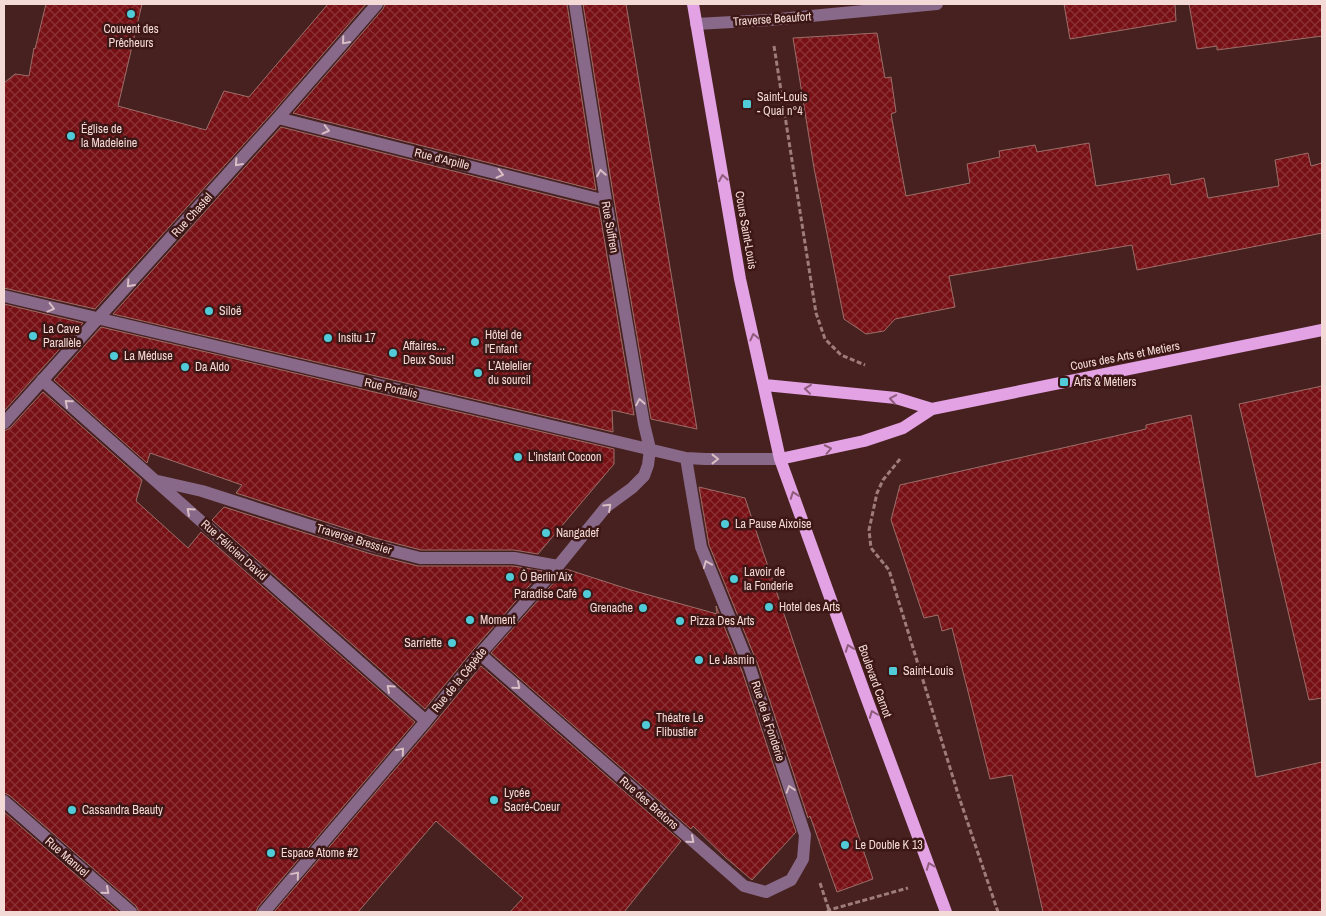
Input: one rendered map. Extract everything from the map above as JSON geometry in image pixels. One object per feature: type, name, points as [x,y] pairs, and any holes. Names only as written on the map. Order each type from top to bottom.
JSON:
[{"type":"main road","name":"Cours Saint-Louis","points":[[693,4],[740,279],[780,459]]},
{"type":"main road","name":"Cours des Arts et Metiers","points":[[780,459],[864,441],[903,428],[932,409],[1322,330]]},
{"type":"main road","name":"Cours des Arts et Metiers","points":[[765,385],[896,398],[932,409]]},
{"type":"main road","name":"Boulevard Carnot","points":[[780,459],[946,912]]},
{"type":"street","name":"Rue Chastel","points":[[4,423],[278,118],[377,4]]},
{"type":"street","name":"Rue Suffren","points":[[574,4],[642,414],[650,450]]},
{"type":"street","name":"Traverse Beaufort","points":[[696,24],[769,20],[937,4]]},
{"type":"street","name":"Rue d'Arpille","points":[[278,118],[606,200]]},
{"type":"street","name":"Rue Portalis","points":[[4,296],[686,458],[780,459]]},
{"type":"street","name":"Rue Félicien David","points":[[42,380],[426,721]]},
{"type":"street","name":"Rue de la Cépède","points":[[264,912],[606,507],[632,488],[644,476],[650,450]]},
{"type":"street","name":"Rue de la Fonderie","points":[[686,458],[701,547],[750,668],[805,835]]},
{"type":"street","name":"Traverse Bressier","points":[[155,480],[202,491],[373,546],[420,558],[514,558],[558,566]]},
{"type":"street","name":"Rue des Bretons","points":[[480,654],[744,886],[766,892],[791,880],[803,859],[805,835]]},
{"type":"street","name":"Rue Manuel","points":[[4,802],[130,912]]},
{"type":"path","points":[[769,20],[816,313],[825,338],[841,355],[862,365],[870,366]]},
{"type":"path","points":[[902,457],[883,480],[877,493],[869,530],[871,548],[889,570],[956,787],[998,912]]},
{"type":"path","points":[[827,912],[886,893]]},
{"type":"building","points":[[46,4],[142,4],[118,106],[206,130],[224,91],[249,97],[328,4],[366,4],[272,113],[95,309],[4,288],[4,83],[15,74],[29,76],[34,48]]},
{"type":"building","points":[[385,4],[567,4],[596,190],[293,113],[383,9]]},
{"type":"building","points":[[583,4],[626,4],[697,429],[651,419]]},
{"type":"building","points":[[1064,4],[1175,4],[1176,21],[1070,39]]},
{"type":"building","points":[[1189,4],[1322,4],[1322,36],[1217,50],[1217,46],[1197,49]]},
{"type":"building","points":[[877,33],[885,78],[891,77],[896,112],[891,114],[906,196],[970,183],[967,164],[1000,157],[999,151],[1035,145],[1037,152],[1089,143],[1096,186],[1169,174],[1171,185],[1204,178],[1208,198],[1279,186],[1275,160],[1308,153],[1311,166],[1322,163],[1322,233],[1137,270],[1132,245],[949,276],[955,307],[895,319],[884,331],[866,334],[844,319],[814,168],[793,38]]},
{"type":"building","points":[[281,127],[599,208],[634,415],[612,410],[613,432],[113,314]]},
{"type":"building","points":[[4,304],[83,323],[4,411]]},
{"type":"building","points":[[101,327],[614,449],[614,464],[538,554],[514,550],[421,550],[375,538],[236,493],[242,485],[150,453],[147,463],[54,380]]},
{"type":"building","points":[[1322,386],[1322,698],[1309,700],[1239,404]]},
{"type":"building","points":[[43,392],[142,480],[136,501],[188,548],[201,532],[415,722],[258,907],[256,912],[139,912],[136,906],[9,795],[4,793],[4,431],[10,428]]},
{"type":"building","points":[[1191,415],[1256,777],[1322,762],[1322,912],[1043,912],[1012,775],[990,779],[952,628],[942,631],[938,615],[924,618],[891,520],[900,485],[1146,429],[1146,425]]},
{"type":"building","points":[[699,487],[745,498],[873,879],[837,892],[810,816],[808,818],[758,665],[709,545]]},
{"type":"building","points":[[224,507],[371,554],[418,566],[513,566],[542,571],[425,709],[212,520]]},
{"type":"building","points":[[566,569],[631,590],[717,614],[716,606],[742,671],[796,832],[752,880],[693,826],[691,829],[491,653]]},
{"type":"building","name":"Lycée Sacré-Coeur","points":[[481,666],[681,841],[624,912],[510,912],[523,898],[436,821],[358,912],[274,912],[432,726]]},
{"type":"building","points":[[4,812],[119,912],[4,912]]},
{"type":"place","name":"Couvent des Prêcheurs","points":[[131,14]]},
{"type":"place","name":"Saint-Louis - Quai n°4","points":[[747,104]]},
{"type":"place","name":"Église de la Madeleine","points":[[71,136]]},
{"type":"place","name":"Siloë","points":[[209,311]]},
{"type":"place","name":"La Cave Parallèle","points":[[33,336]]},
{"type":"place","name":"Insitu 17","points":[[328,338]]},
{"type":"place","name":"Hôtel de l'Enfant","points":[[475,342]]},
{"type":"place","name":"Affaires... Deux Sous!","points":[[393,353]]},
{"type":"place","name":"La Méduse","points":[[114,356]]},
{"type":"place","name":"Da Aldo","points":[[185,367]]},
{"type":"place","name":"L’Atelelier du sourcil","points":[[478,373]]},
{"type":"place","name":"Arts & Métiers","points":[[1064,382]]},
{"type":"place","name":"L'instant Cocoon","points":[[518,457]]},
{"type":"place","name":"La Pause Aixoise","points":[[725,524]]},
{"type":"place","name":"Nangadef","points":[[546,533]]},
{"type":"place","name":"Ô Berlin’Aix","points":[[510,577]]},
{"type":"place","name":"Lavoir de la Fonderie","points":[[734,579]]},
{"type":"place","name":"Paradise Café","points":[[587,594]]},
{"type":"place","name":"Hotel des Arts","points":[[769,607]]},
{"type":"place","name":"Grenache","points":[[643,608]]},
{"type":"place","name":"Moment","points":[[470,620]]},
{"type":"place","name":"Pizza Des Arts","points":[[680,621]]},
{"type":"place","name":"Sarriette","points":[[452,643]]},
{"type":"place","name":"Le Jasmin","points":[[699,660]]},
{"type":"place","name":"Saint-Louis","points":[[893,671]]},
{"type":"place","name":"Théatre Le Flibustier","points":[[646,725]]},
{"type":"place","name":"Lycée Sacré-Coeur","points":[[494,800]]},
{"type":"place","name":"Cassandra Beauty","points":[[72,810]]},
{"type":"place","name":"Le Double K 13","points":[[845,845]]},
{"type":"place","name":"Espace Atome #2","points":[[271,853]]}]
